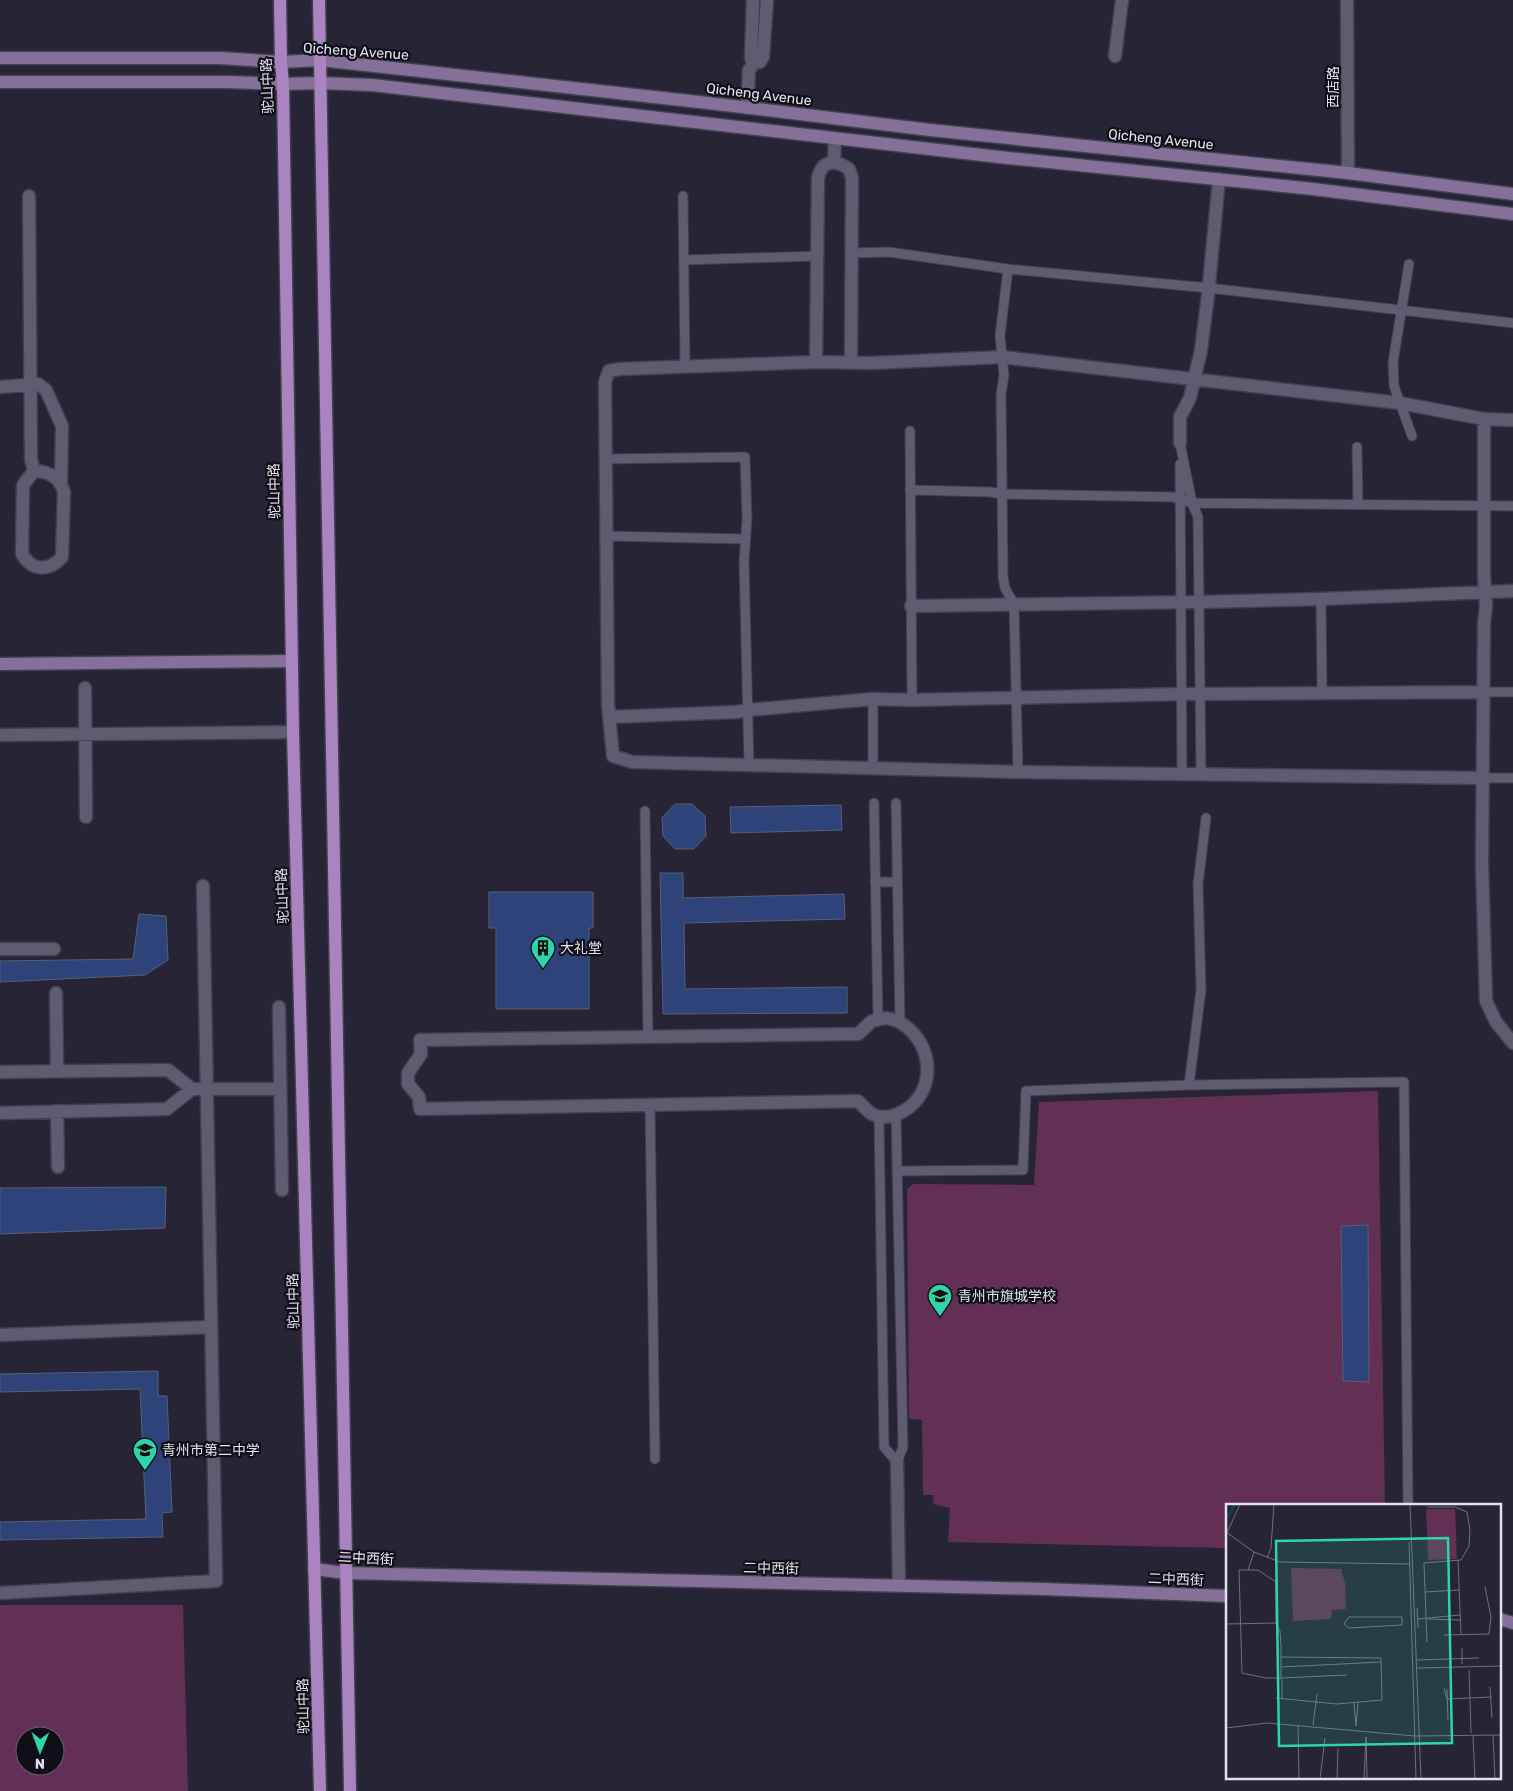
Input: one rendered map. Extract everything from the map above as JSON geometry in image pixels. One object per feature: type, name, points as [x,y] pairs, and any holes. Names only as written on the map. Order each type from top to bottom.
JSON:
[{"type":"main road","name":"驼山中路","points":[[280,0],[283,84],[293,732],[320,1791]]},
{"type":"main road","points":[[319,0],[350,1791]]},
{"type":"main road","name":"Qicheng Avenue","points":[[0,58],[220,58],[281,62],[320,60],[930,130],[1348,173],[1513,194]]},
{"type":"main road","points":[[0,82],[228,82],[372,85],[836,138],[1313,189],[1513,214]]},
{"type":"main road","points":[[0,664],[292,661]]},
{"type":"main road","name":"二中西街","points":[[314,1569],[346,1573],[1226,1596]]},
{"type":"main road","points":[[1500,1619],[1513,1623]]},
{"type":"street","points":[[753,0],[751,48],[752,60],[755,62]]},
{"type":"street","points":[[747,108],[749,70],[755,62],[760,62],[763,57],[767,0]]},
{"type":"street","points":[[1115,56],[1122,0]]},
{"type":"street","name":"西店路","points":[[1348,0],[1348,173]]},
{"type":"street","points":[[834,163],[836,138]]},
{"type":"street","points":[[816,362],[818,178],[820,169],[825,164],[834,163],[844,165],[849,169],[852,178],[851,362]]},
{"type":"street","points":[[1180,444],[1180,417],[1190,398],[1201,350],[1219,180]]},
{"type":"street","points":[[0,387],[31,386],[38,384],[46,390],[62,426],[61,482],[64,492],[62,557],[50,567],[35,568],[27,562],[22,554],[23,485],[34,471],[32,459],[31,386],[29,196]]},
{"type":"street","points":[[1482,778],[1018,772],[632,762],[613,756],[610,717],[606,536],[605,382],[609,371],[620,369],[1002,357],[1400,403],[1484,419],[1513,420]]},
{"type":"street","points":[[1484,419],[1486,592],[1483,692],[1482,864],[1486,1001],[1496,1022],[1513,1043]]},
{"type":"street","points":[[34,471],[45,471],[61,482]]},
{"type":"street","points":[[911,606],[1321,599],[1513,591]]},
{"type":"street","points":[[85,688],[86,816]]},
{"type":"street","points":[[610,717],[736,712],[873,699],[1483,692]]},
{"type":"street","points":[[0,735],[293,732]]},
{"type":"street","points":[[0,1593],[216,1581],[203,886]]},
{"type":"street","points":[[0,949],[54,949]]},
{"type":"street","points":[[56,993],[57,1071]]},
{"type":"street","points":[[279,1007],[282,1190]]},
{"type":"street","points":[[886,1018],[900,1022],[913,1032],[922,1044],[927,1060],[928,1074],[923,1089],[916,1101],[903,1112],[887,1118],[872,1114],[858,1101],[420,1109],[419,1097],[408,1084],[408,1073],[421,1054],[420,1040],[648,1037],[858,1034],[872,1021],[886,1018]]},
{"type":"street","points":[[0,1072],[168,1070],[192,1089]]},
{"type":"street","points":[[0,1113],[167,1109],[192,1089],[280,1089]]},
{"type":"street","points":[[57,1111],[58,1167]]},
{"type":"street","points":[[0,1335],[211,1327]]},
{"type":"street","points":[[897,1462],[899,1586]]},
{"type":"lane","points":[[683,196],[685,366]]},
{"type":"lane","points":[[852,252],[889,252],[1008,270],[1209,288],[1513,323]]},
{"type":"lane","points":[[684,260],[817,256]]},
{"type":"lane","points":[[1409,264],[1393,362],[1394,386],[1412,436]]},
{"type":"lane","points":[[1008,270],[1000,336],[1004,375],[1002,395],[1003,577],[1005,588],[1014,604],[1018,772]]},
{"type":"lane","points":[[910,431],[912,700]]},
{"type":"lane","points":[[1180,444],[1182,774]]},
{"type":"lane","points":[[1180,444],[1192,503],[1198,517],[1202,774]]},
{"type":"lane","points":[[1357,447],[1358,506]]},
{"type":"lane","points":[[605,459],[745,457],[747,519],[744,561],[749,765]]},
{"type":"lane","points":[[910,490],[1002,494],[1173,497],[1192,503],[1513,506]]},
{"type":"lane","points":[[606,536],[745,539]]},
{"type":"lane","points":[[1321,599],[1322,694]]},
{"type":"lane","points":[[1483,692],[1513,692]]},
{"type":"lane","points":[[873,699],[873,768]]},
{"type":"lane","points":[[1482,778],[1513,778]]},
{"type":"lane","points":[[896,803],[900,1022]]},
{"type":"lane","points":[[874,804],[878,1019]]},
{"type":"lane","points":[[645,811],[648,1037]]},
{"type":"lane","points":[[1189,1085],[1201,990],[1198,884],[1206,818]]},
{"type":"lane","points":[[875,882],[897,882]]},
{"type":"lane","points":[[898,1171],[1023,1170],[1026,1092],[1189,1085],[1404,1082],[1408,1504]]},
{"type":"lane","points":[[650,1105],[655,1459]]},
{"type":"lane","points":[[879,1116],[884,1447],[897,1462],[903,1447],[896,1115]]},
{"type":"shaded area","points":[[1378,1091],[1385,1504],[1226,1504],[1226,1548],[948,1542],[950,1508],[933,1504],[934,1495],[923,1495],[922,1420],[909,1419],[907,1189],[913,1184],[1034,1185],[1039,1102]]},
{"type":"shaded area","points":[[0,1605],[183,1605],[188,1791],[0,1791]]},
{"type":"building","points":[[675,804],[692,804],[705,816],[706,836],[694,849],[675,849],[663,836],[662,818]]},
{"type":"building","points":[[841,805],[842,830],[731,833],[730,807]]},
{"type":"building","points":[[660,873],[683,873],[683,898],[844,894],[845,919],[684,923],[685,989],[847,987],[847,1013],[663,1014]]},
{"type":"building","name":"大礼堂","points":[[489,892],[593,892],[593,928],[589,928],[589,1009],[496,1009],[496,928],[489,928]]},
{"type":"building","points":[[139,914],[166,916],[168,960],[145,975],[0,982],[0,961],[133,959]]},
{"type":"building","points":[[166,1187],[165,1228],[0,1234],[0,1188]]},
{"type":"building","points":[[1368,1225],[1369,1382],[1343,1381],[1341,1226]]},
{"type":"building","points":[[158,1371],[158,1396],[167,1396],[172,1512],[162,1513],[163,1537],[0,1540],[0,1522],[146,1519],[140,1389],[0,1392],[0,1374]]},
{"type":"place","name":"大礼堂","points":[[543,969]]},
{"type":"place","name":"青州市旗城学校","points":[[940,1317]]},
{"type":"place","name":"青州市第二中学","points":[[145,1471]]}]
